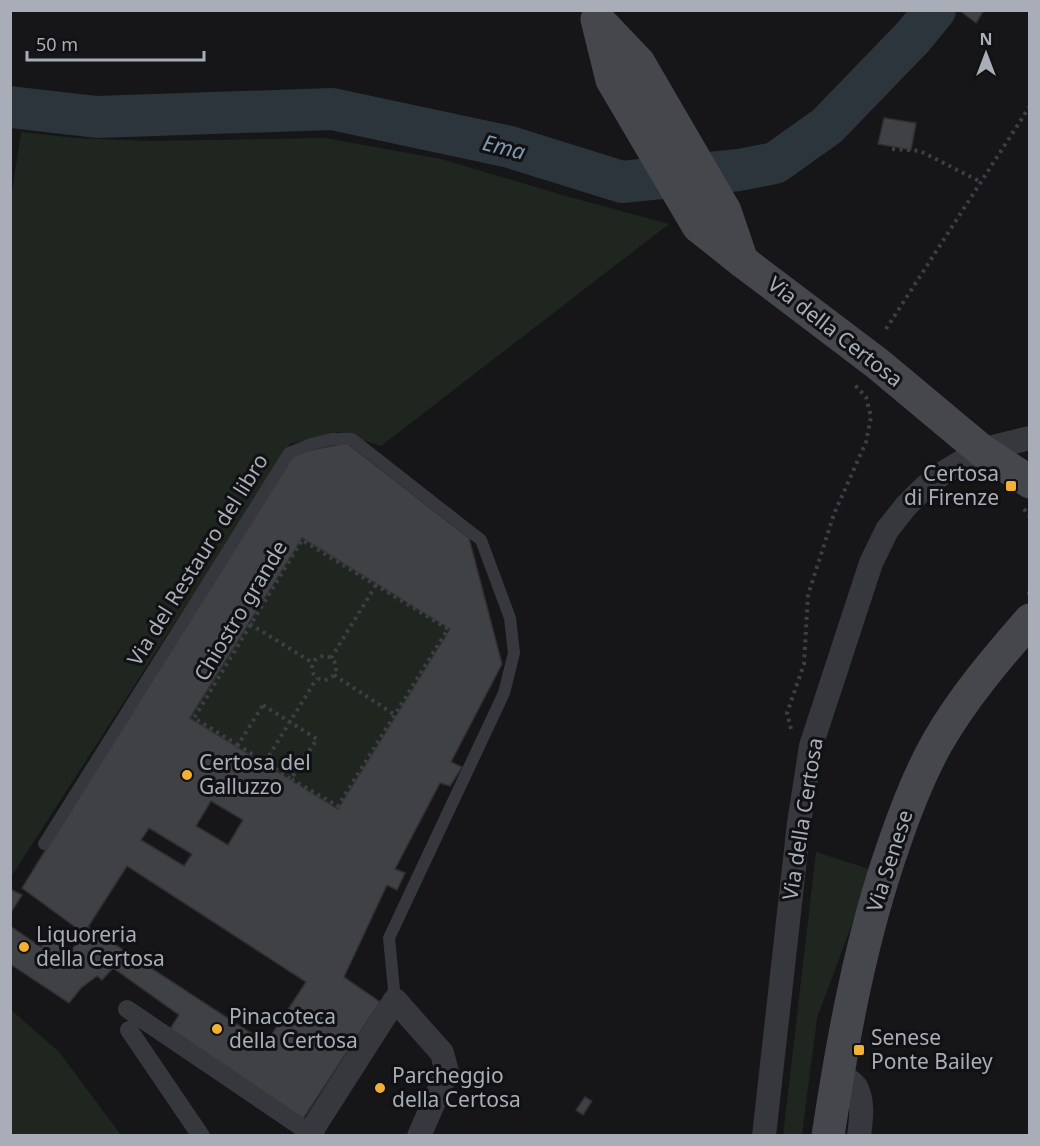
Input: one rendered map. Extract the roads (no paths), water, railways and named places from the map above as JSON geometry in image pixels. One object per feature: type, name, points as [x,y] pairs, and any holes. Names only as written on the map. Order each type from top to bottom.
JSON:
[{"type":"main road","name":"Via della Certosa","points":[[595,15],[711,218],[742,261],[878,364],[981,450],[1029,482]]},
{"type":"main road","name":"Via Senese","points":[[828,1136],[837,1072],[866,936],[885,869],[903,819],[936,744],[961,703],[1029,620]]},
{"type":"street","name":"Via della Certosa","points":[[764,1136],[799,823],[811,746],[871,563],[888,530],[906,506],[925,487],[981,450],[1029,438]]},
{"type":"street","points":[[128,1009],[312,1134],[395,1000],[442,1053],[447,1072],[418,1136]]},
{"type":"street","points":[[129,1030],[201,1136]]},
{"type":"street","points":[[837,1072],[855,1086],[861,1100],[862,1119],[859,1136]]},
{"type":"lane","name":"Via del Restauro del libro","points":[[44,844],[289,453],[332,439],[352,439],[481,540],[510,618],[514,653],[504,693],[389,938],[395,1000]]},
{"type":"waterway","name":"Ema","points":[[10,107],[97,117],[332,109],[510,147],[622,182],[739,170],[775,163],[827,126],[913,37],[935,10]]},
{"type":"place","name":"Certosa di Firenze","points":[[1011,486]]},
{"type":"place","name":"Certosa del Galluzzo","points":[[187,775]]},
{"type":"place","name":"Liquoreria della Certosa","points":[[24,947]]},
{"type":"place","name":"Pinacoteca della Certosa","points":[[217,1029]]},
{"type":"place","name":"Senese Ponte Bailey","points":[[859,1050]]},
{"type":"place","name":"Parcheggio della Certosa","points":[[380,1088]]}]
